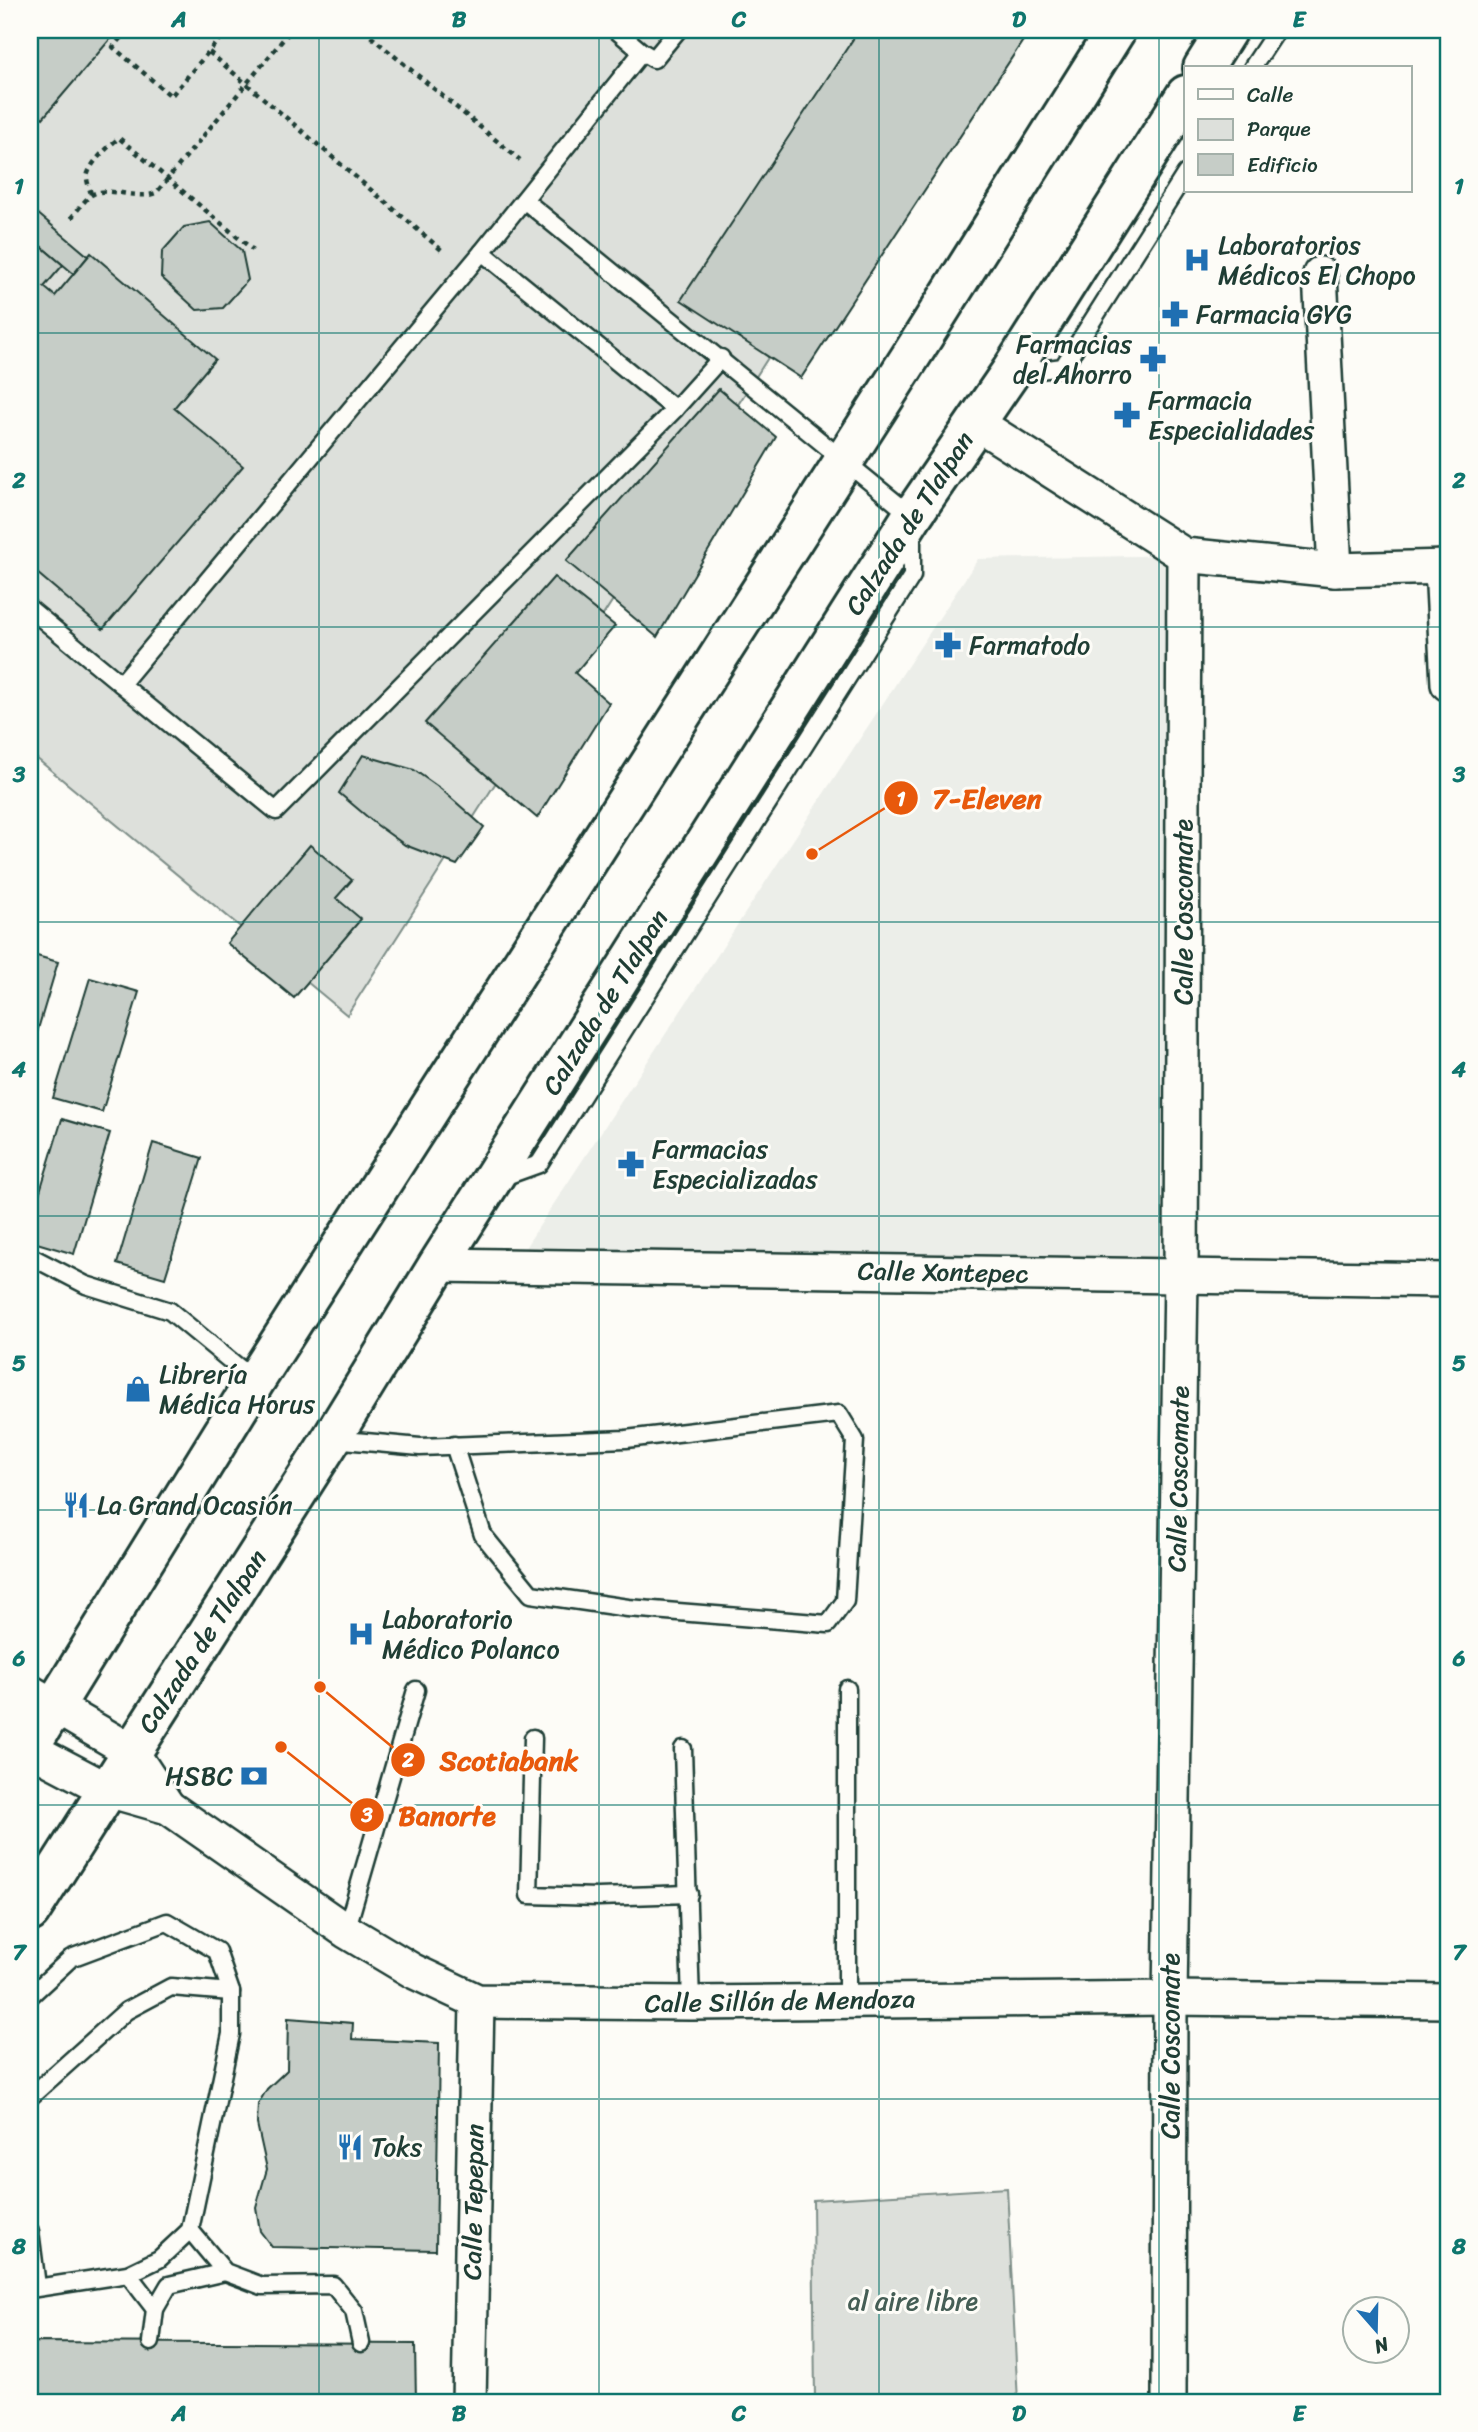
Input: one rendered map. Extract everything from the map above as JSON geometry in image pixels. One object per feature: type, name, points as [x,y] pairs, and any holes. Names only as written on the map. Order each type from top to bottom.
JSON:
[{"type":"main road","points":[[30,1747],[42,1698],[255,1381],[844,461],[1116,30]]},
{"type":"main road","points":[[1204,66],[1227,30]]},
{"type":"main road","name":"Calzada de Tlalpan","points":[[30,1912],[912,516],[1010,373],[1184,98]]},
{"type":"street","points":[[1320,274],[1335,570]]},
{"type":"street","points":[[975,422],[1184,555],[1335,570],[1445,567],[1448,684]]},
{"type":"street","name":"Calle Coscomate","points":[[1169,2402],[1170,1998],[1181,1276],[1184,555]]},
{"type":"street","name":"Calle Xontepec","points":[[438,1265],[1448,1280]]},
{"type":"street","points":[[42,1698],[131,1751]]},
{"type":"street","name":"Calle Sillón de Mendoza","points":[[30,1747],[108,1790],[169,1807],[346,1931],[413,1971],[477,2001],[691,2003],[1170,1998],[1448,2001]]},
{"type":"street","name":"Calle Sillón de Mendoza","points":[[131,1751],[169,1807]]},
{"type":"street","name":"Calle Tepepan","points":[[469,2402],[477,2001]]},
{"type":"lane","points":[[616,30],[654,59],[678,30]]},
{"type":"lane","points":[[1253,66],[1277,30]]},
{"type":"lane","points":[[121,684],[482,252],[642,52]]},
{"type":"lane","points":[[1010,373],[1063,367],[1184,176]]},
{"type":"lane","points":[[524,200],[912,516]]},
{"type":"lane","points":[[482,252],[675,409]]},
{"type":"lane","points":[[30,609],[276,811],[675,409],[721,358]]},
{"type":"lane","points":[[30,1256],[86,1285],[170,1311],[255,1381]]},
{"type":"lane","points":[[331,1438],[420,1447],[454,1445],[626,1439],[839,1414],[855,1440],[845,1601],[828,1624],[628,1608],[531,1594],[483,1535],[454,1445]]},
{"type":"lane","points":[[847,1689],[847,2000]]},
{"type":"lane","points":[[346,1931],[416,1690]]},
{"type":"lane","points":[[533,1738],[529,1895],[598,1897],[689,1894]]},
{"type":"lane","points":[[683,1749],[691,2003]]},
{"type":"lane","points":[[30,1996],[71,1958],[167,1922],[217,1951],[231,1992],[231,2034],[190,2230],[159,2259],[128,2274],[34,2288],[30,2231]]},
{"type":"lane","points":[[30,2097],[126,2011],[171,1987],[231,1992]]},
{"type":"lane","points":[[190,2230],[225,2272],[262,2286],[333,2285],[354,2311],[361,2343]]},
{"type":"lane","points":[[150,2342],[155,2309],[169,2285],[225,2272]]},
{"type":"lane","points":[[128,2274],[155,2309]]},
{"type":"path","points":[[127,30],[113,47],[171,96],[227,30]]},
{"type":"path","points":[[71,218],[91,194],[107,191],[147,197],[156,193],[292,30]]},
{"type":"path","points":[[363,30],[542,178]]},
{"type":"path","points":[[209,52],[466,270]]},
{"type":"path","points":[[91,194],[87,177],[111,144],[119,138],[253,250]]},
{"type":"shaded area","points":[[1184,555],[1181,1276],[513,1266],[978,559]]},
{"type":"green space","points":[[30,30],[978,30],[347,1015],[30,753]]},
{"type":"green space","name":"al aire libre","points":[[1007,2188],[1018,2402],[815,2402],[813,2200]]},
{"type":"building","points":[[30,30],[118,30],[43,118],[30,107]]},
{"type":"building","points":[[859,30],[1030,30],[801,378],[681,300]]},
{"type":"building","points":[[30,207],[88,256],[74,274],[30,237]]},
{"type":"building","points":[[210,222],[242,251],[248,280],[223,308],[197,310],[161,277],[162,252],[184,227]]},
{"type":"building","points":[[30,237],[63,265],[44,287],[55,296],[91,253],[215,359],[174,408],[243,466],[103,629],[30,567]]},
{"type":"building","points":[[719,389],[776,437],[657,637],[566,561]]},
{"type":"building","points":[[554,577],[615,626],[575,673],[609,703],[537,818],[425,723]]},
{"type":"building","points":[[363,755],[414,770],[441,789],[484,827],[457,865],[405,845],[339,793]]},
{"type":"building","points":[[310,845],[352,880],[336,898],[361,919],[294,998],[227,943]]},
{"type":"building","points":[[30,954],[58,962],[30,1056]]},
{"type":"building","points":[[90,978],[139,992],[102,1112],[53,1098]]},
{"type":"building","points":[[62,1119],[110,1133],[74,1254],[30,1241],[30,1224]]},
{"type":"building","points":[[153,1143],[202,1158],[165,1278],[117,1264]]},
{"type":"building","name":"Toks","points":[[288,2018],[353,2023],[352,2039],[439,2043],[436,2250],[272,2247],[260,2231],[256,2207],[267,2169],[257,2124],[258,2104],[267,2089],[287,2070]]},
{"type":"building","points":[[30,2342],[415,2344],[416,2402],[30,2402]]},
{"type":"place","name":"Laboratorios Médicos El Chopo","points":[[1197,260]]},
{"type":"place","name":"Farmacia GYG","points":[[1175,314]]},
{"type":"place","name":"Farmacias del Ahorro","points":[[1153,359]]},
{"type":"place","name":"Farmacia Especialidades","points":[[1127,415]]},
{"type":"place","name":"Farmatodo","points":[[948,645]]},
{"type":"place","name":"7-Eleven","points":[[812,854]]},
{"type":"place","name":"Farmacias Especializadas","points":[[631,1164]]},
{"type":"place","name":"Librería Médica Horus","points":[[138,1389]]},
{"type":"place","name":"La Grand Ocasión","points":[[76,1505]]},
{"type":"place","name":"Laboratorio Médico Polanco","points":[[361,1634]]},
{"type":"place","name":"Scotiabank","points":[[320,1687]]},
{"type":"place","name":"Banorte","points":[[281,1747]]},
{"type":"place","name":"HSBC","points":[[254,1776]]},
{"type":"place","name":"Toks","points":[[350,2147]]}]
